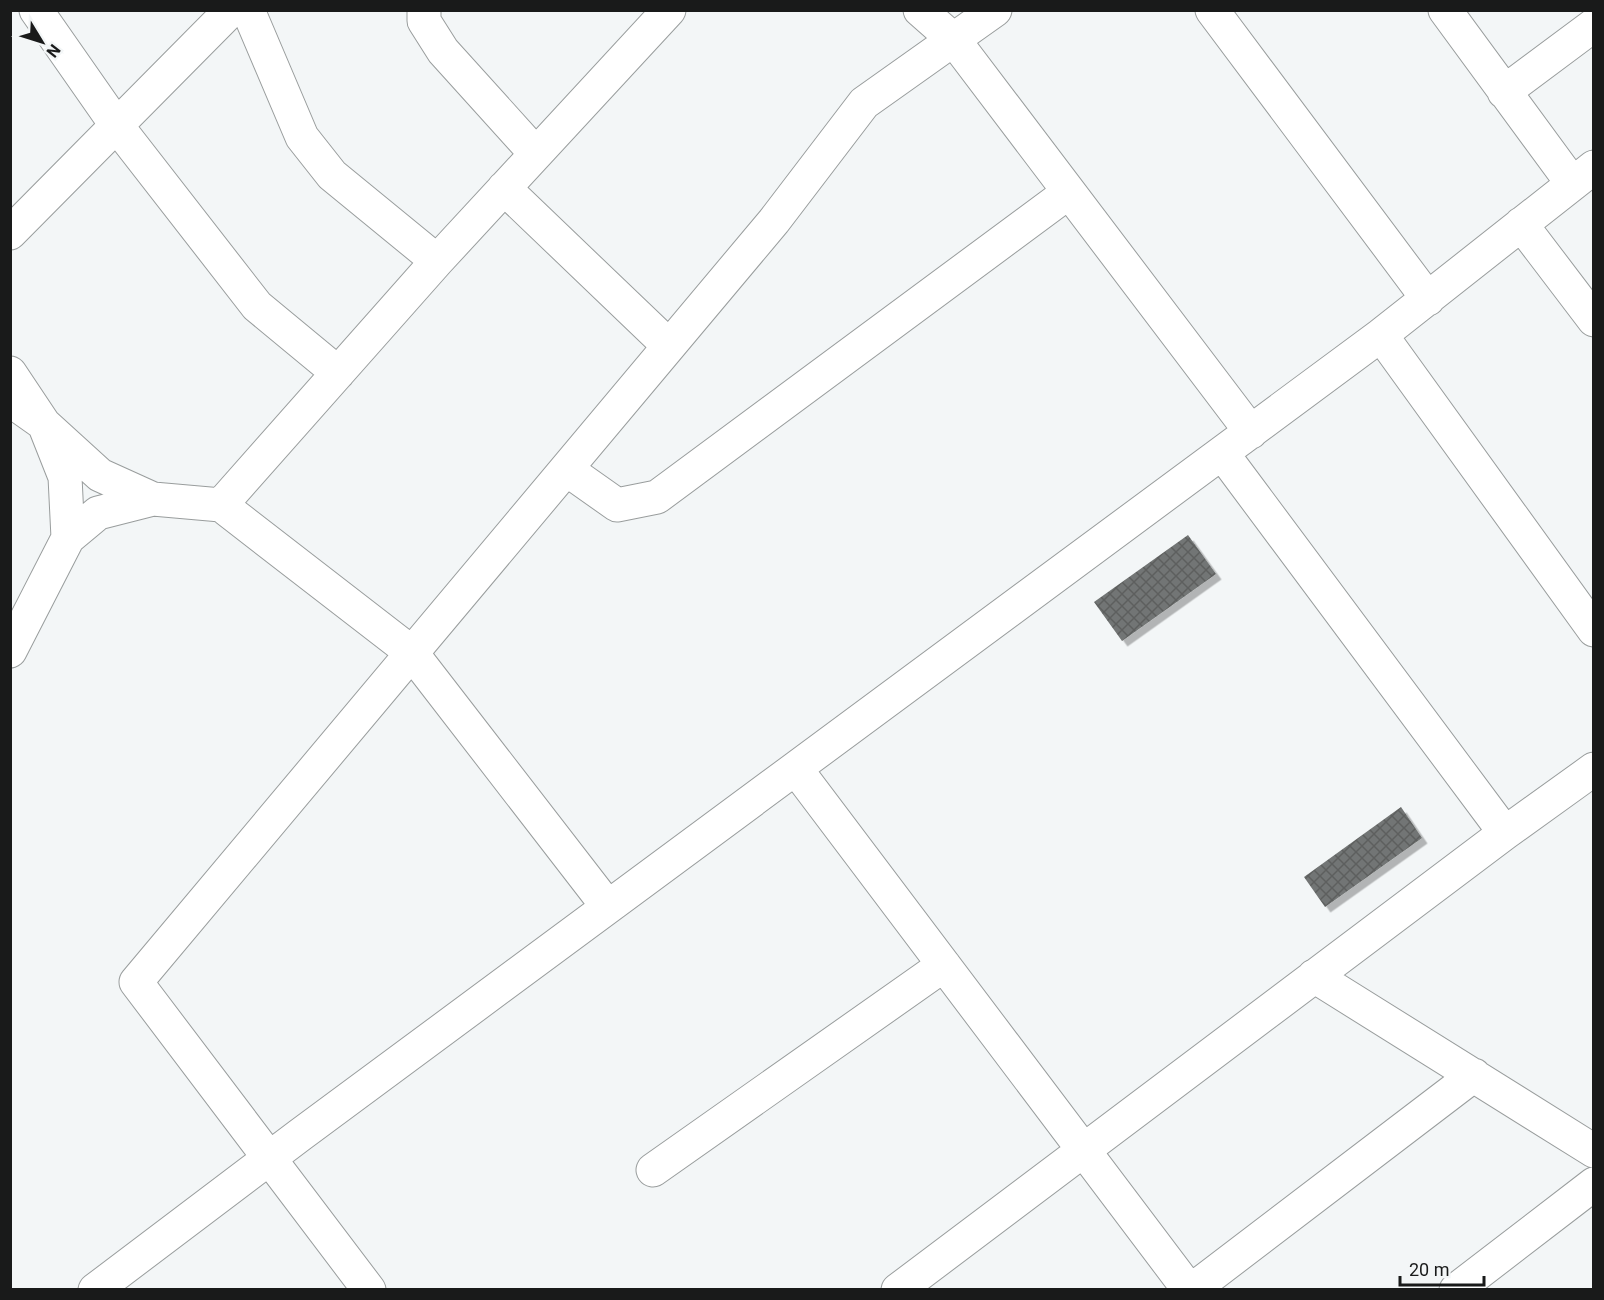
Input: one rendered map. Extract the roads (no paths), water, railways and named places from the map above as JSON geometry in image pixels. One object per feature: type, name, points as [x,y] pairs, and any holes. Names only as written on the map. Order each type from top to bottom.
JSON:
[{"type":"street","points":[[36,10],[117,126],[257,306],[338,373]]},
{"type":"street","points":[[10,233],[231,10]]},
{"type":"street","points":[[248,10],[302,137],[332,176],[437,261]]},
{"type":"street","points":[[424,10],[424,21],[443,51],[536,154]]},
{"type":"street","points":[[220,505],[437,261],[669,10]]},
{"type":"street","points":[[920,10],[954,40],[1251,432]]},
{"type":"street","points":[[369,1290],[136,982],[774,221],[864,103],[995,10]]},
{"type":"street","points":[[1212,10],[1428,299]]},
{"type":"street","points":[[96,1289],[269,1158],[1381,336],[1583,175],[1504,92],[1445,10]]},
{"type":"street","points":[[1504,92],[1593,25]]},
{"type":"street","points":[[504,188],[669,346]]},
{"type":"street","points":[[566,469],[617,506],[657,497],[1069,192]]},
{"type":"street","points":[[1521,224],[1593,320]]},
{"type":"street","points":[[1381,336],[1593,630]]},
{"type":"street","points":[[10,373],[44,424],[65,477],[68,538]]},
{"type":"street","points":[[10,400],[44,424],[100,475],[153,500]]},
{"type":"street","points":[[1222,453],[1505,833]]},
{"type":"street","points":[[10,651],[68,538],[98,513],[153,500],[220,505],[411,652],[608,907]]},
{"type":"street","points":[[796,769],[1190,1290],[1474,1075]]},
{"type":"street","points":[[898,1290],[1593,769]]},
{"type":"street","points":[[653,1170],[944,965]]},
{"type":"street","points":[[1314,976],[1593,1151]]},
{"type":"street","points":[[1456,1290],[1593,1184]]}]
